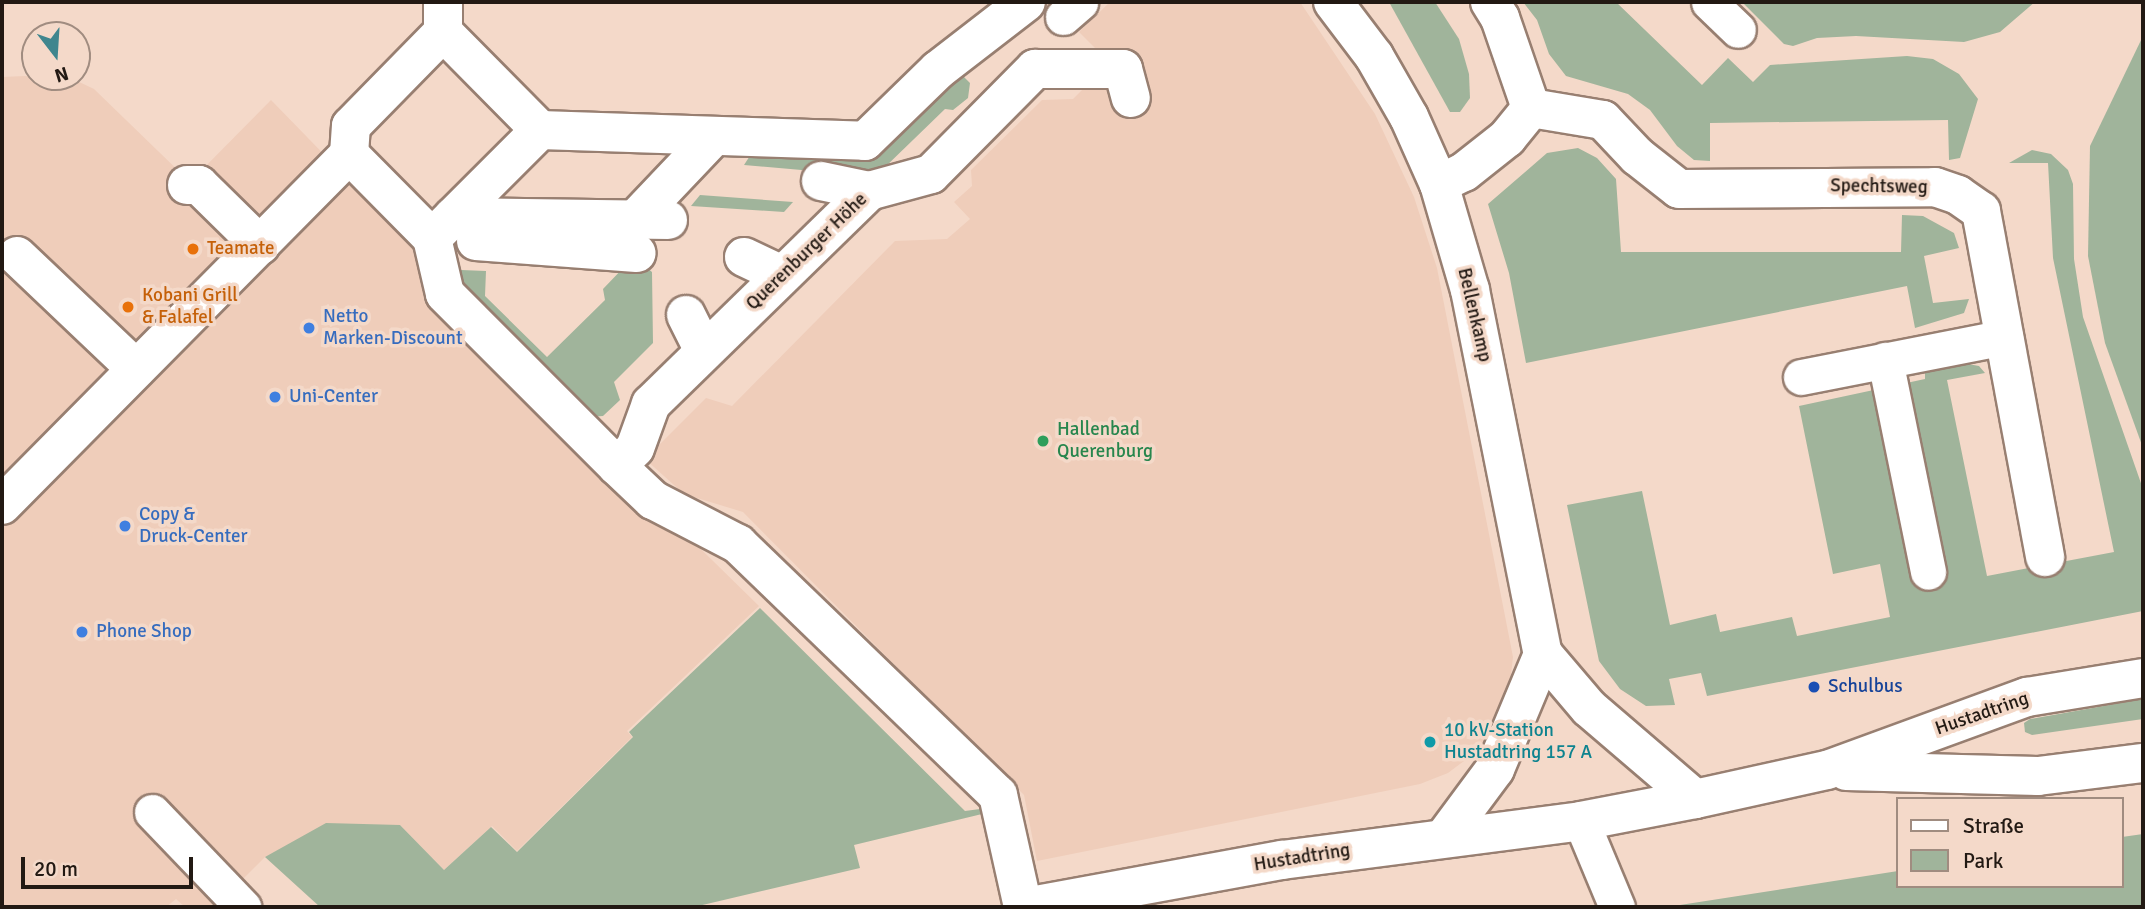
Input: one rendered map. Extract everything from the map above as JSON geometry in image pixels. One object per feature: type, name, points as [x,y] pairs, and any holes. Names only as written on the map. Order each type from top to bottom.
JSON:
[{"type":"street","name":"Bellenkamp","points":[[1334,2],[1374,56],[1409,117],[1439,184],[1470,290],[1543,654],[1589,708],[1695,799]]},
{"type":"street","points":[[1439,184],[1464,172],[1507,138],[1531,108],[1500,18],[1490,2]]},
{"type":"street","points":[[1024,907],[998,795],[738,544],[653,500],[444,294],[443,227],[540,131],[865,141],[938,70],[1014,11],[1035,69],[1122,69],[1131,98]]},
{"type":"street","points":[[2,505],[349,154],[351,126],[443,17],[540,131]]},
{"type":"street","name":"Querenburger Höhe","points":[[617,466],[635,448],[651,404],[869,191],[931,174],[1035,69]]},
{"type":"street","name":"Spechtsweg","points":[[1531,108],[1603,120],[1679,189],[1935,187],[1958,195],[1981,211],[2045,557]]},
{"type":"street","points":[[349,154],[443,227],[636,235],[694,175],[713,136]]},
{"type":"street","points":[[821,181],[869,191]]},
{"type":"street","points":[[187,185],[199,185],[260,245]]},
{"type":"street","points":[[17,257],[136,369]]},
{"type":"street","points":[[744,257],[782,275]]},
{"type":"street","points":[[686,315],[704,351]]},
{"type":"street","points":[[1446,835],[1495,769],[1543,654]]},
{"type":"street","name":"Hustadtring","points":[[1024,907],[1446,835],[1581,821],[1695,799],[1827,770],[2027,697],[2143,678]]},
{"type":"street","name":"Hustadtring","points":[[1827,770],[2038,776],[2143,763]]},
{"type":"lane","points":[[1709,2],[1738,30]]},
{"type":"lane","points":[[1801,377],[2005,337]]},
{"type":"lane","points":[[1885,360],[1928,572]]},
{"type":"lane","points":[[152,812],[243,907]]},
{"type":"lane","points":[[1581,821],[1618,907]]},
{"type":"shaded area","points":[[1110,2],[1300,2],[1375,114],[1414,197],[1437,268],[1513,657],[1509,692],[1492,731],[1472,755],[1448,773],[1420,784],[1037,861],[1024,795],[743,512],[684,494],[645,459],[706,398],[732,406],[895,241],[947,239],[970,219],[954,202],[972,186],[971,170],[1042,100],[1073,99],[1088,84],[1100,53],[1079,32]]},
{"type":"shaded area","name":"Uni-Center","points":[[21,76],[21,91],[94,89],[190,182],[271,100],[418,251],[418,272],[759,606],[627,731],[632,737],[517,851],[492,826],[444,870],[400,825],[265,857],[215,907],[185,907],[176,899],[166,907],[2,907],[2,77]]},
{"type":"green space","points":[[1389,2],[1435,2],[1459,39],[1469,74],[1470,98],[1460,112],[1450,112]]},
{"type":"green space","points":[[1523,2],[1616,2],[1702,85],[1728,58],[1753,82],[1770,65],[1907,56],[1933,59],[1959,74],[1978,99],[1960,158],[1949,160],[1948,120],[1710,123],[1710,161],[1694,160],[1677,146],[1650,110],[1628,94],[1566,76],[1549,54],[1537,20]]},
{"type":"green space","points":[[1742,2],[2035,2],[2000,32],[1964,42],[1856,36],[1817,38],[1793,46],[1784,44]]},
{"type":"green space","points":[[2143,36],[2143,448],[2105,343],[2088,256],[2090,146]]},
{"type":"green space","points":[[947,76],[964,77],[970,83],[968,98],[953,110],[945,109],[882,170],[858,175],[744,165],[755,148],[872,150]]},
{"type":"green space","points":[[1578,148],[1597,158],[1616,179],[1621,252],[1901,252],[1902,215],[1923,216],[1954,233],[1959,248],[1924,256],[1933,303],[1969,299],[1964,313],[1915,328],[1907,286],[1526,363],[1509,273],[1488,204],[1547,153]]},
{"type":"green space","points":[[2032,150],[2051,154],[2068,170],[2073,184],[2074,259],[2083,317],[2143,489],[2143,611],[1707,696],[1701,673],[1669,679],[1675,705],[1646,706],[1620,689],[1599,661],[1567,505],[1642,491],[1670,625],[1716,614],[1720,632],[1792,617],[1797,636],[1890,617],[1880,564],[1833,574],[1799,406],[1925,379],[1925,371],[1968,364],[1979,366],[1985,373],[1947,380],[1987,576],[2114,552],[2053,258],[2048,163],[2009,163]]},
{"type":"green space","points":[[700,195],[793,202],[784,212],[691,206]]},
{"type":"green space","points":[[641,263],[652,272],[653,343],[614,382],[620,400],[603,416],[590,417],[461,286],[461,270],[486,271],[485,296],[547,357],[605,300],[603,289],[627,264]]},
{"type":"green space","points":[[760,608],[965,811],[980,809],[982,814],[854,845],[860,868],[694,907],[320,907],[265,857],[326,823],[400,825],[444,870],[491,827],[517,852],[633,737],[629,732]]},
{"type":"green space","points":[[2143,699],[2143,719],[2032,735],[2025,732],[2024,723],[2030,719]]},
{"type":"green space","points":[[2143,834],[2143,907],[1667,907],[1896,871],[1896,888],[2124,888],[2124,837]]},
{"type":"place","name":"Teamate","points":[[193,249]]},
{"type":"place","name":"Kobani Grill & Falafel","points":[[128,307]]},
{"type":"place","name":"Netto Marken-Discount","points":[[309,328]]},
{"type":"place","name":"Uni-Center","points":[[275,397]]},
{"type":"place","name":"Hallenbad Querenburg","points":[[1043,441]]},
{"type":"place","name":"Copy & Druck-Center","points":[[125,526]]},
{"type":"place","name":"Phone Shop","points":[[82,632]]},
{"type":"place","name":"Schulbus","points":[[1814,687]]},
{"type":"place","name":"10 kV-Station Hustadtring 157 A","points":[[1430,742]]}]
